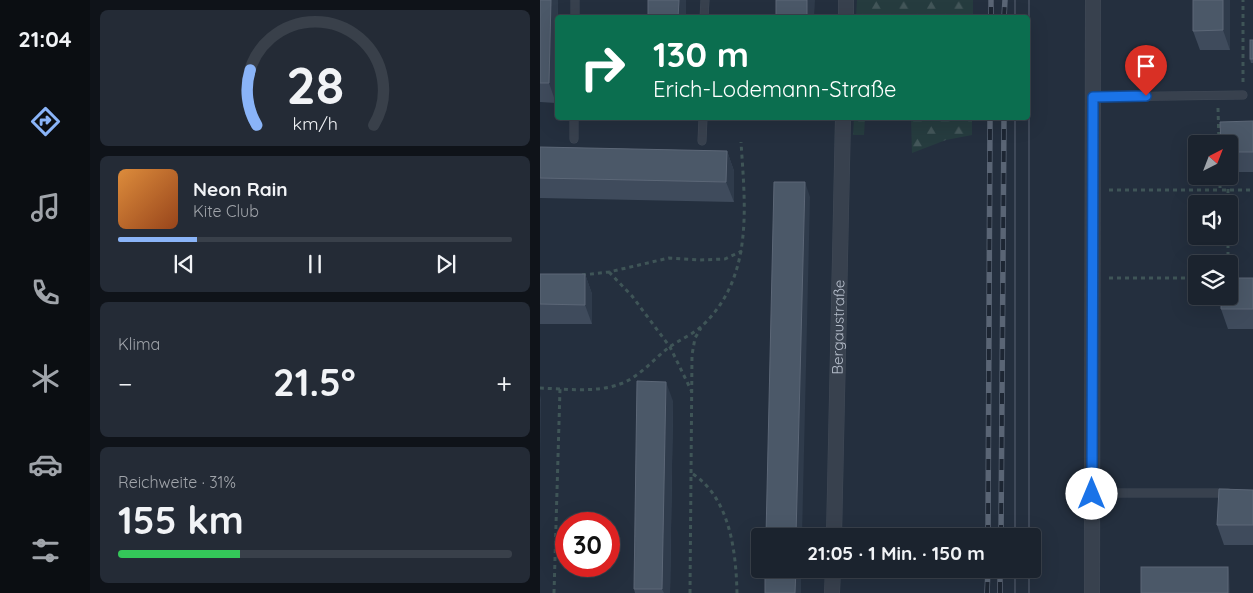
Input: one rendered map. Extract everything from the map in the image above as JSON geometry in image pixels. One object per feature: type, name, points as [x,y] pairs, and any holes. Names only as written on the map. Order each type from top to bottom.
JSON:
[{"type":"street","points":[[846,0],[846,15]]},
{"type":"street","points":[[1092,593],[1093,0]]},
{"type":"street","name":"Bergaustraße","points":[[834,528],[843,120]]},
{"type":"street","points":[[832,593],[833,578]]},
{"type":"lane","points":[[575,15],[576,0]]},
{"type":"lane","points":[[704,15],[705,0]]},
{"type":"lane","points":[[1093,97],[1243,95]]},
{"type":"lane","points":[[574,120],[574,139]]},
{"type":"lane","points":[[702,120],[702,141]]},
{"type":"lane","points":[[1092,494],[1234,494]]},
{"type":"path","points":[[1243,0],[1243,95]]},
{"type":"path","points":[[1218,95],[1219,135]]},
{"type":"path","points":[[690,593],[692,355],[695,338],[722,302],[736,277],[743,251],[746,216],[741,142]]},
{"type":"path","points":[[1220,185],[1220,190]]},
{"type":"path","points":[[1093,190],[1253,190]]},
{"type":"path","points":[[1228,190],[1228,195]]},
{"type":"path","points":[[576,275],[610,272],[669,258],[725,259],[743,251]]},
{"type":"path","points":[[610,272],[632,296],[670,347],[692,392]]},
{"type":"path","points":[[1093,278],[1188,278]]},
{"type":"path","points":[[540,388],[604,389],[621,384],[670,347],[703,326]]},
{"type":"path","points":[[554,593],[560,389]]},
{"type":"path","points":[[692,474],[705,482],[729,528],[735,551],[737,593]]},
{"type":"green space","points":[[857,0],[973,0],[973,15],[856,15]]},
{"type":"green space","points":[[854,120],[865,120],[864,135],[853,135]]},
{"type":"green space","points":[[911,120],[972,120],[972,135],[946,140],[912,153]]},
{"type":"building","points":[[540,0],[551,0],[549,83],[540,83]]},
{"type":"building","points":[[648,0],[679,0],[678,15],[648,15]]},
{"type":"building","points":[[776,0],[807,0],[807,15],[776,15]]},
{"type":"building","points":[[1193,0],[1223,0],[1223,30],[1193,31]]},
{"type":"building","points":[[1250,40],[1253,40],[1253,59],[1250,59]]},
{"type":"building","points":[[1253,121],[1253,152],[1238,152],[1238,135],[1221,135],[1220,122]]},
{"type":"building","points":[[540,147],[727,151],[726,182],[540,178]]},
{"type":"building","points":[[774,182],[805,182],[796,528],[766,528]]},
{"type":"building","points":[[540,274],[585,274],[585,305],[540,304]]},
{"type":"building","points":[[1238,278],[1253,278],[1253,309],[1221,309],[1221,305],[1238,305]]},
{"type":"building","points":[[637,381],[666,382],[662,589],[634,589]]},
{"type":"building","points":[[1219,489],[1253,490],[1253,525],[1217,525]]},
{"type":"building","points":[[1141,567],[1228,567],[1228,593],[1141,593]]},
{"type":"building","points":[[765,578],[796,578],[795,593],[765,593]]},
{"type":"tram line","points":[[1015,0],[1015,15]]},
{"type":"tram line","points":[[1029,0],[1029,15]]},
{"type":"tram line","points":[[1015,120],[1015,528]]},
{"type":"tram line","points":[[1029,120],[1029,528]]},
{"type":"tram line","points":[[1015,578],[1015,593]]},
{"type":"tram line","points":[[1029,578],[1029,593]]},
{"type":"railway","points":[[991,0],[991,15]]},
{"type":"railway","points":[[1004,15],[1005,0]]},
{"type":"railway","points":[[988,528],[990,120]]},
{"type":"railway","points":[[1001,528],[1004,120]]},
{"type":"railway","points":[[987,593],[988,578]]},
{"type":"railway","points":[[1000,578],[1000,593]]},
{"type":"route","points":[[1092,494],[1093,97],[1146,96]]}]
